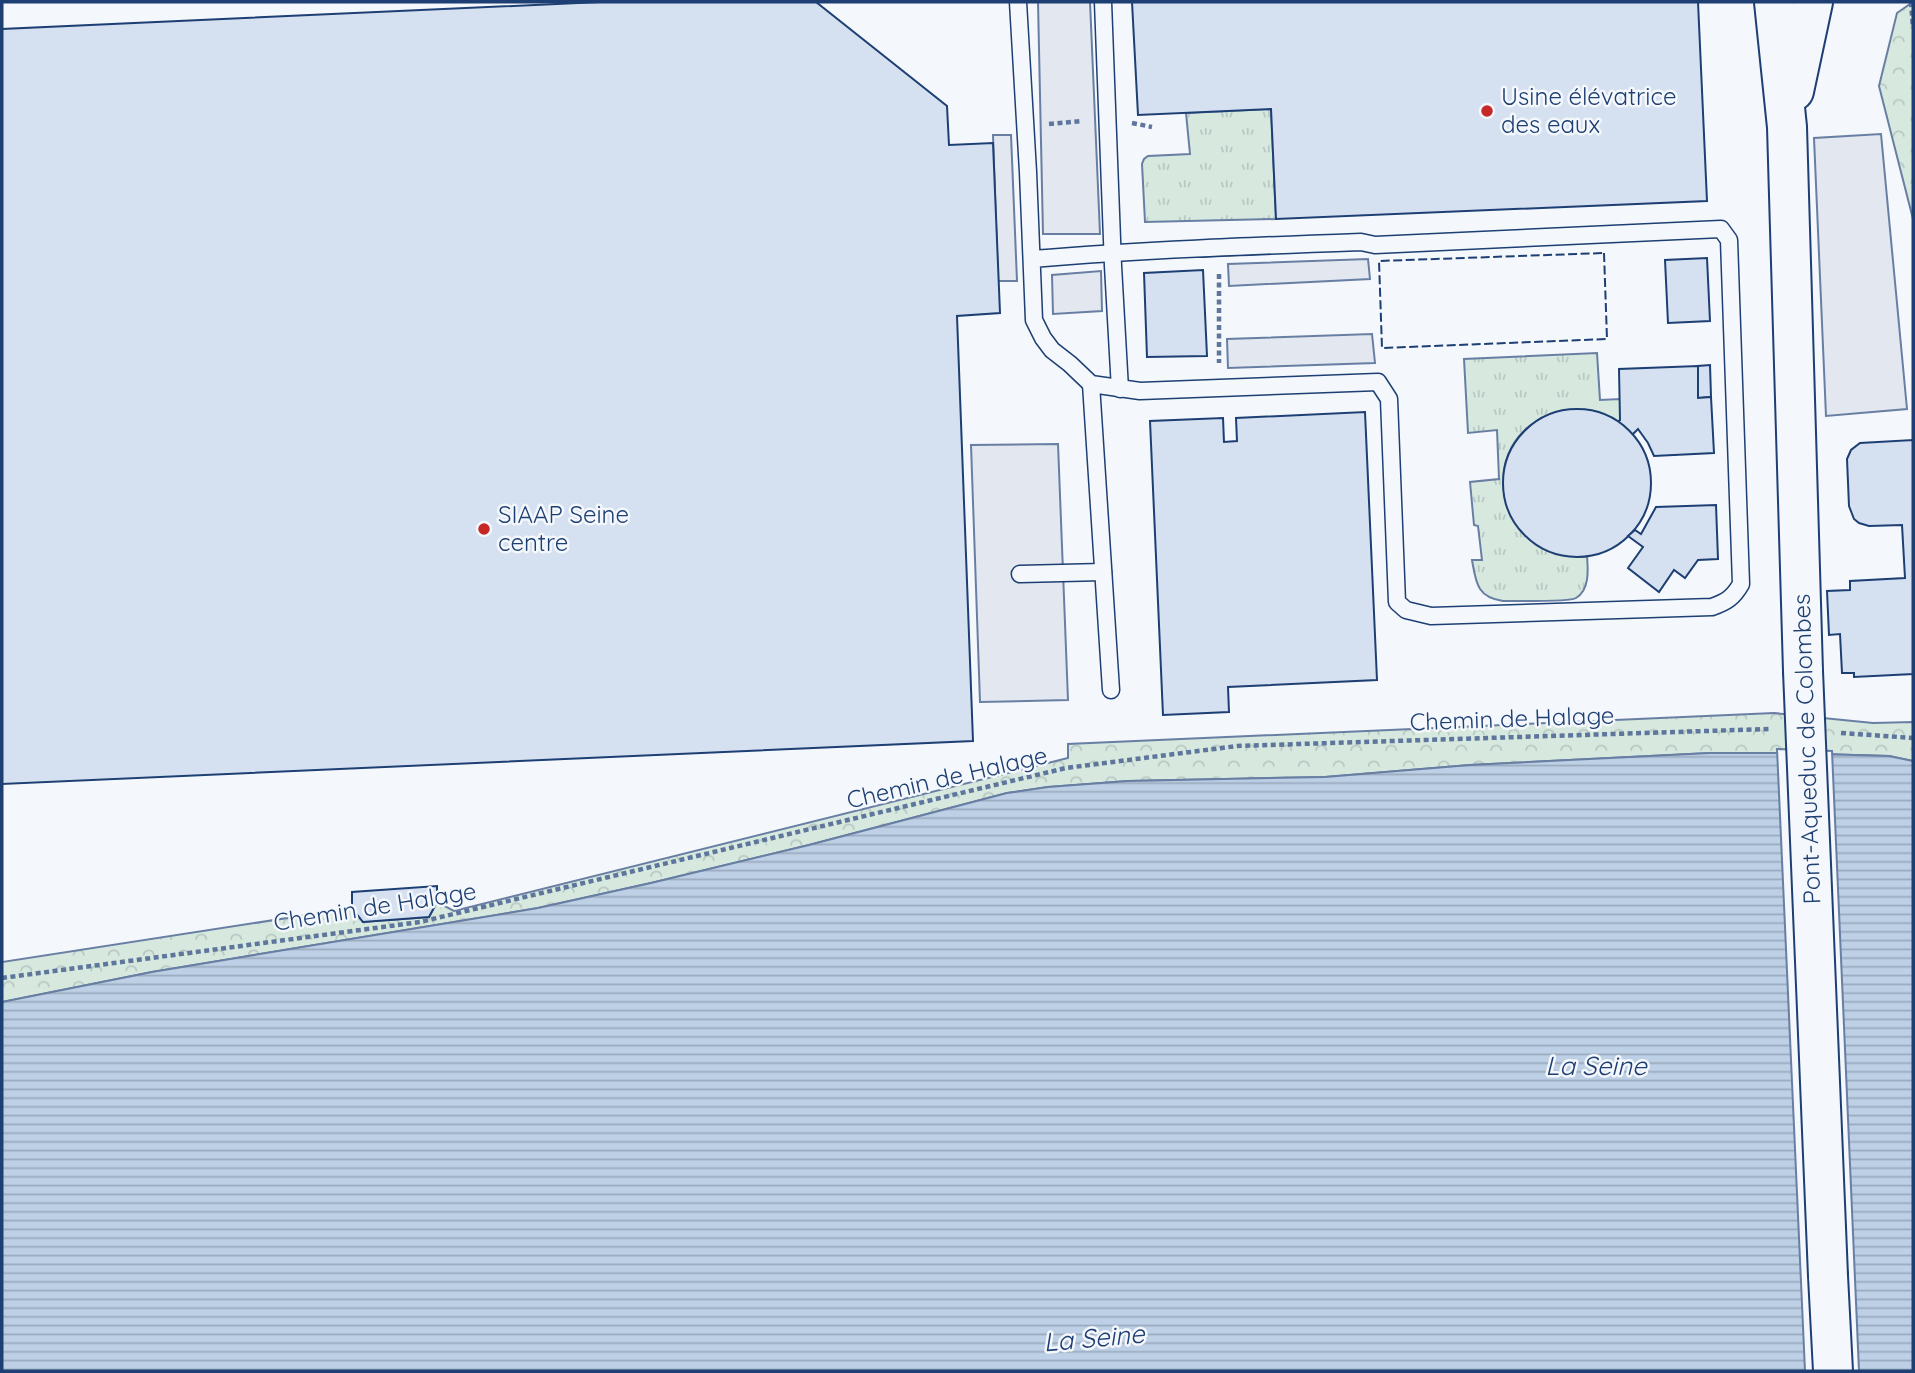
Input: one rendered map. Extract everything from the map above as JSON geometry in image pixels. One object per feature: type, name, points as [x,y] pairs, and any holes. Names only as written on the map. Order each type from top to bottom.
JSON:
[{"type":"street","points":[[1774,2],[1787,127]]},
{"type":"street","points":[[1787,127],[1813,2]]},
{"type":"street","name":"Pont-Aqueduc de Colombes","points":[[1787,127],[1803,671],[1833,1371]]},
{"type":"lane","points":[[1018,2],[1034,320],[1052,350],[1091,384],[1140,391],[1378,383],[1389,399],[1397,602],[1406,610],[1431,616],[1712,607],[1725,603],[1741,584],[1729,240],[1721,229],[1375,245],[1361,242],[1219,247],[1032,259]]},
{"type":"lane","points":[[1102,2],[1120,389]]},
{"type":"lane","points":[[1091,384],[1111,691]]},
{"type":"lane","points":[[1020,574],[1103,572]]},
{"type":"path","points":[[1911,2],[1913,28]]},
{"type":"path","points":[[1026,127],[1107,118],[1152,127]]},
{"type":"path","points":[[1219,247],[1220,388]]},
{"type":"path","name":"Chemin de Halage","points":[[2,978],[420,922],[1066,768],[1237,746],[1777,729]]},
{"type":"path","points":[[1840,733],[1913,738]]},
{"type":"green space","points":[[1913,2],[1913,219],[1879,86],[1897,13]]},
{"type":"green space","points":[[1271,109],[1276,219],[1145,222],[1142,164],[1148,156],[1190,154],[1186,113]]},
{"type":"green space","points":[[1597,353],[1600,400],[1620,399],[1620,420],[1618,422],[1588,411],[1556,413],[1529,427],[1512,447],[1504,471],[1505,496],[1514,520],[1531,540],[1555,553],[1587,556],[1584,590],[1576,598],[1564,600],[1494,599],[1479,588],[1475,576],[1472,560],[1482,560],[1478,526],[1474,525],[1470,482],[1499,479],[1497,430],[1468,433],[1464,359]]},
{"type":"green space","points":[[1774,713],[1873,723],[1913,722],[1913,761],[1889,756],[1710,753],[1470,765],[1325,777],[1128,781],[1048,787],[1007,793],[809,845],[538,908],[152,972],[2,1002],[2,962],[352,908],[363,922],[429,917],[437,902],[454,911],[1068,758],[1068,744]]},
{"type":"shaded area","points":[[1038,2],[1090,2],[1100,234],[1043,234]]},
{"type":"shaded area","points":[[1881,134],[1907,409],[1826,416],[1814,138]]},
{"type":"shaded area","points":[[993,135],[1011,135],[1017,281],[998,281]]},
{"type":"shaded area","points":[[1368,259],[1370,279],[1229,286],[1228,264]]},
{"type":"shaded area","points":[[1101,271],[1102,311],[1053,314],[1052,275]]},
{"type":"shaded area","points":[[1372,334],[1375,363],[1228,368],[1227,339]]},
{"type":"shaded area","points":[[1058,444],[1068,700],[980,702],[971,445]]},
{"type":"water","name":"La Seine","points":[[1710,753],[1889,756],[1913,761],[1913,1371],[2,1371],[2,1002],[152,972],[538,908],[809,845],[1007,793],[1048,787],[1128,781],[1325,777],[1470,765]]},
{"type":"pier","points":[[1777,749],[1832,751],[1859,1371],[1805,1371]]},
{"type":"building","name":"SIAAP Seine centre","points":[[600,2],[816,2],[947,106],[949,145],[993,143],[1000,313],[957,316],[973,741],[2,784],[2,29]]},
{"type":"building","name":"Usine élévatrice des eaux","points":[[1132,2],[1698,2],[1707,201],[1276,219],[1271,109],[1138,115]]},
{"type":"building","points":[[1707,258],[1710,321],[1668,323],[1665,260]]},
{"type":"building","points":[[1203,270],[1207,356],[1147,357],[1144,273]]},
{"type":"building","points":[[1710,365],[1711,397],[1698,398],[1698,366]]},
{"type":"building","points":[[1698,366],[1698,398],[1711,397],[1714,453],[1654,456],[1638,429],[1632,435],[1618,422],[1619,369]]},
{"type":"building","points":[[1577,409],[1605,415],[1629,431],[1645,455],[1651,483],[1645,511],[1629,535],[1605,551],[1577,557],[1549,551],[1525,535],[1509,511],[1503,483],[1509,455],[1525,431],[1549,415]]},
{"type":"building","points":[[1365,412],[1377,680],[1228,687],[1229,712],[1163,715],[1150,421],[1223,418],[1224,442],[1237,441],[1236,418]]},
{"type":"building","points":[[1913,440],[1913,674],[1854,677],[1854,673],[1842,673],[1840,634],[1829,635],[1827,591],[1850,590],[1850,581],[1905,578],[1902,525],[1869,526],[1854,519],[1849,506],[1847,459],[1851,450],[1860,443]]},
{"type":"building","points":[[1716,505],[1718,559],[1698,560],[1685,578],[1674,570],[1659,592],[1628,568],[1643,547],[1628,536],[1635,530],[1641,534],[1656,507]]},
{"type":"building","points":[[437,886],[437,902],[429,917],[363,922],[352,908],[352,892]]},
{"type":"fence","points":[[1604,253],[1607,339],[1382,348],[1379,261],[1604,253]]},
{"type":"place","name":"Usine élévatrice des eaux","points":[[1487,111]]},
{"type":"place","name":"SIAAP Seine centre","points":[[484,529]]}]
